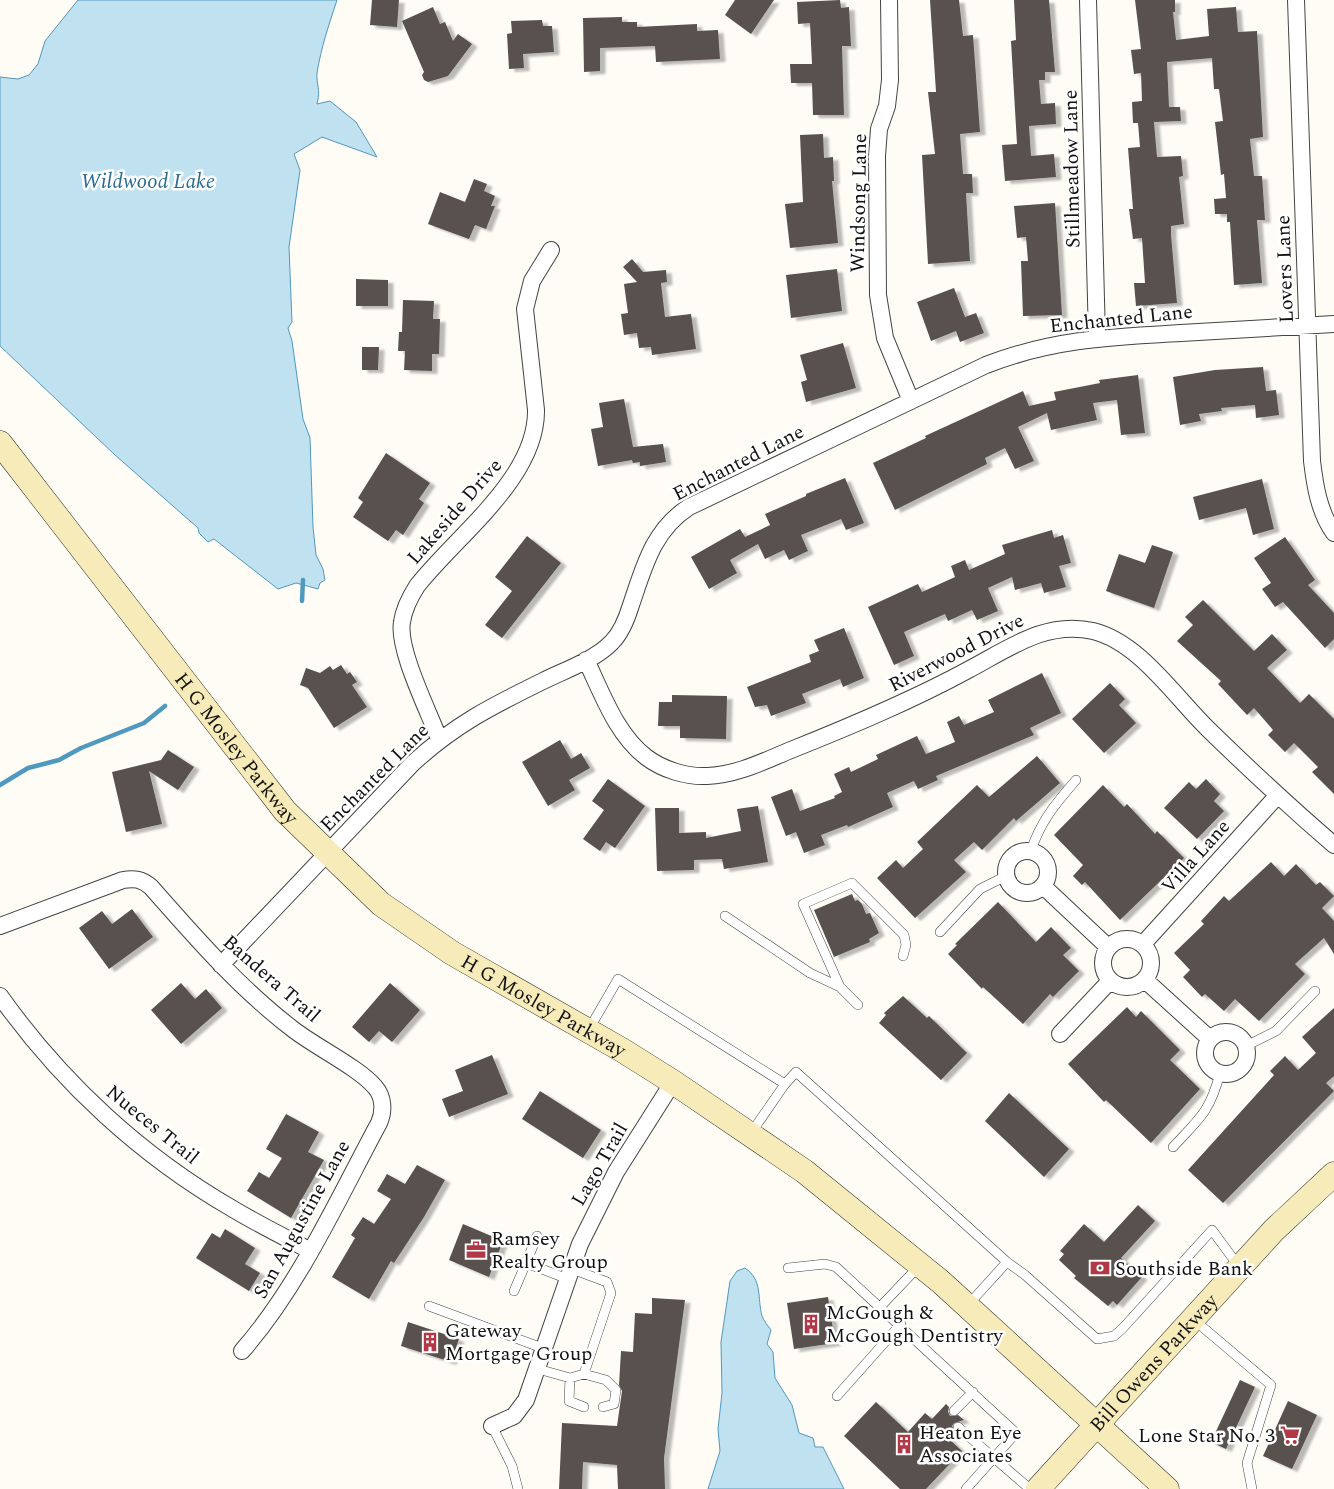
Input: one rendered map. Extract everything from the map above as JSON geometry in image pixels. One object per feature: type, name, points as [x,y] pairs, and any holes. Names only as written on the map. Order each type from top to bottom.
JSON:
[{"type":"main road","name":"H G Mosley Parkway","points":[[0,444],[285,811],[328,855],[381,904],[427,937],[673,1082],[751,1134],[847,1204],[967,1306],[1167,1489]]},
{"type":"main road","name":"Bill Owens Parkway","points":[[1038,1489],[1292,1212],[1334,1174]]},
{"type":"street","name":"Windsong Lane","points":[[889,0],[890,80],[887,106],[879,129],[877,156],[878,296],[885,338],[910,402]]},
{"type":"street","name":"Stillmeadow Lane","points":[[1088,0],[1097,338]]},
{"type":"street","name":"Lovers Lane","points":[[1296,0],[1312,461],[1316,488],[1324,515],[1334,533]]},
{"type":"street","name":"Lakeside Drive","points":[[439,739],[406,654],[401,633],[402,622],[407,603],[417,586],[514,478],[531,446],[536,422],[536,410],[525,309],[532,281],[551,250]]},
{"type":"street","name":"Enchanted Lane","points":[[221,965],[328,855],[412,764],[439,739],[478,714],[586,660],[607,647],[619,634],[625,622],[653,545],[662,530],[681,512],[986,365],[1017,354],[1049,345],[1097,338],[1334,324]]},
{"type":"street","name":"Riverwood Drive","points":[[586,660],[617,722],[625,735],[641,752],[670,770],[706,776],[736,771],[848,727],[934,688],[1036,635],[1070,629],[1095,632],[1120,642],[1139,657],[1203,724],[1277,796],[1334,845]]},
{"type":"street","name":"Villa Lane","points":[[1143,944],[1277,796]]},
{"type":"street","points":[[1031,851],[1042,857],[1048,868],[1046,881],[1043,886],[1031,892],[1018,891],[1006,876],[1007,864],[1014,855],[1031,851]]},
{"type":"street","name":"Bandera Trail","points":[[0,926],[123,880],[139,880],[151,887],[221,965],[294,1030],[368,1080],[378,1091],[382,1102]]},
{"type":"street","points":[[1043,886],[1108,947]]},
{"type":"street","points":[[1129,938],[1143,944],[1151,958],[1151,966],[1144,980],[1131,987],[1116,985],[1110,981],[1106,975],[1102,960],[1108,947],[1114,941],[1129,938]]},
{"type":"street","points":[[1144,980],[1210,1039]]},
{"type":"street","points":[[1060,1034],[1110,981]]},
{"type":"street","name":"Nueces Trail","points":[[0,996],[22,1027],[51,1061],[91,1102],[140,1145],[233,1210],[310,1250]]},
{"type":"street","points":[[1222,1032],[1229,1032],[1242,1038],[1246,1046],[1247,1058],[1240,1069],[1234,1073],[1220,1073],[1214,1070],[1206,1059],[1206,1045],[1210,1039],[1222,1032]]},
{"type":"street","name":"Lago Trail","points":[[492,1426],[514,1416],[521,1409],[538,1370],[580,1244],[607,1189],[673,1082]]},
{"type":"street","name":"San Augustine Lane","points":[[242,1351],[266,1323],[310,1250],[379,1123],[382,1102]]},
{"type":"lane","points":[[1031,851],[1036,835],[1046,816],[1076,780]]},
{"type":"lane","points":[[940,932],[980,889],[1006,876]]},
{"type":"lane","points":[[840,987],[803,904],[852,883],[904,935],[906,945],[903,956]]},
{"type":"lane","points":[[725,916],[810,973],[840,987],[858,1005]]},
{"type":"lane","points":[[588,1031],[618,979],[785,1084]]},
{"type":"lane","points":[[1246,1046],[1276,1031],[1315,991]]},
{"type":"lane","points":[[751,1134],[785,1084],[796,1072],[1006,1262],[1025,1275],[1092,1336],[1102,1339],[1114,1336],[1122,1329],[1212,1230],[1240,1268]]},
{"type":"lane","points":[[1173,1147],[1206,1111],[1214,1096],[1220,1073]]},
{"type":"lane","points":[[514,1290],[537,1236]]},
{"type":"lane","points":[[967,1306],[1006,1262]]},
{"type":"lane","points":[[526,1263],[607,1282],[612,1293],[584,1374]]},
{"type":"lane","points":[[788,1268],[824,1264],[836,1266],[901,1324],[1016,1433],[966,1489]]},
{"type":"lane","points":[[881,1306],[920,1265]]},
{"type":"lane","points":[[429,1306],[545,1349]]},
{"type":"lane","points":[[1193,1318],[1270,1385],[1247,1463],[1252,1489]]},
{"type":"lane","points":[[837,1396],[901,1324]]},
{"type":"lane","points":[[538,1370],[570,1378],[584,1374],[606,1380],[616,1390],[614,1404],[603,1407]]},
{"type":"lane","points":[[570,1378],[569,1401],[584,1407]]},
{"type":"lane","points":[[954,1411],[973,1392]]},
{"type":"lane","points":[[492,1426],[512,1466],[518,1489]]},
{"type":"lane","points":[[958,1427],[1030,1489]]},
{"type":"water","name":"Wildwood Lake","points":[[78,0],[337,0],[317,73],[319,94],[317,104],[330,101],[356,122],[377,157],[322,137],[294,154],[300,170],[289,247],[292,322],[288,328],[292,341],[303,419],[310,438],[313,527],[316,555],[323,569],[325,580],[320,583],[318,589],[296,583],[278,589],[214,539],[208,542],[199,533],[198,528],[115,455],[0,346],[0,77],[18,79],[29,75],[38,64],[45,41]]},
{"type":"water","points":[[745,1268],[755,1278],[757,1284],[762,1316],[771,1330],[767,1344],[773,1352],[775,1378],[792,1405],[799,1433],[813,1438],[815,1447],[823,1447],[844,1489],[708,1489],[720,1451],[718,1429],[722,1393],[721,1342],[730,1281],[737,1271]]},
{"type":"building","points":[[372,0],[399,0],[397,27],[370,25]]},
{"type":"building","points":[[735,0],[774,0],[751,34],[725,15]]},
{"type":"building","points":[[840,0],[841,8],[849,7],[851,46],[842,46],[844,115],[813,115],[812,83],[791,83],[790,64],[812,64],[810,23],[798,24],[797,2]]},
{"type":"building","points":[[930,0],[959,0],[963,36],[973,35],[980,132],[960,134],[963,174],[972,174],[973,193],[966,193],[970,261],[928,264],[922,155],[935,154],[928,92],[936,92]]},
{"type":"building","points":[[1014,0],[1049,0],[1055,72],[1045,72],[1045,80],[1039,80],[1041,104],[1055,103],[1056,124],[1029,126],[1031,156],[1054,154],[1056,177],[1005,181],[1002,145],[1017,144],[1011,41],[1016,40]]},
{"type":"building","points":[[1135,0],[1175,0],[1175,12],[1173,12],[1176,40],[1209,36],[1207,9],[1236,7],[1238,32],[1257,31],[1263,137],[1250,139],[1254,176],[1262,176],[1265,220],[1257,220],[1262,283],[1234,285],[1230,222],[1227,222],[1227,214],[1215,214],[1214,199],[1226,198],[1224,174],[1221,175],[1215,122],[1223,121],[1219,89],[1214,89],[1212,58],[1167,62],[1169,107],[1180,107],[1181,121],[1154,122],[1157,157],[1181,156],[1183,176],[1179,177],[1184,224],[1171,226],[1177,303],[1136,306],[1134,283],[1145,283],[1142,238],[1133,239],[1129,209],[1133,209],[1128,148],[1140,147],[1138,123],[1133,123],[1132,102],[1142,101],[1141,73],[1134,74],[1131,50],[1141,49]]},
{"type":"building","points":[[433,7],[440,24],[445,22],[453,41],[458,34],[472,44],[448,76],[428,82],[424,80],[422,75],[424,72],[402,21]]},
{"type":"building","points":[[622,17],[622,22],[637,22],[637,27],[697,24],[697,31],[718,30],[720,59],[656,62],[655,46],[600,48],[600,71],[584,72],[583,18]]},
{"type":"building","points":[[542,20],[543,26],[552,26],[554,52],[523,54],[524,68],[509,69],[507,34],[512,33],[511,21]]},
{"type":"building","points":[[823,134],[824,158],[833,157],[834,181],[832,181],[838,243],[790,248],[785,204],[803,202],[800,135]]},
{"type":"building","points":[[474,179],[487,184],[484,191],[495,196],[491,206],[495,206],[486,229],[475,225],[469,239],[428,224],[440,192],[465,202]]},
{"type":"building","points":[[1055,203],[1062,315],[1023,316],[1021,261],[1028,261],[1026,237],[1017,238],[1014,206]]},
{"type":"building","points":[[632,259],[643,272],[666,270],[667,282],[661,283],[665,317],[691,314],[696,349],[652,355],[651,347],[639,348],[637,333],[624,335],[621,314],[628,313],[624,284],[637,282],[623,267]]},
{"type":"building","points":[[837,269],[842,311],[791,318],[786,275]]},
{"type":"building","points":[[356,279],[388,280],[388,306],[356,306]]},
{"type":"building","points":[[954,288],[965,317],[976,313],[984,333],[960,342],[956,331],[931,341],[917,302]]},
{"type":"building","points":[[403,300],[434,301],[433,319],[440,319],[439,354],[432,354],[432,371],[404,370],[405,351],[398,351],[399,332],[402,332]]},
{"type":"building","points":[[843,343],[856,388],[806,402],[801,382],[807,380],[800,355]]},
{"type":"building","points":[[362,347],[379,347],[378,370],[362,370]]},
{"type":"building","points":[[1263,367],[1266,391],[1276,390],[1279,415],[1256,418],[1255,405],[1221,408],[1222,411],[1199,414],[1201,421],[1180,425],[1173,377],[1215,370]]},
{"type":"building","points":[[1138,375],[1145,433],[1121,435],[1117,400],[1093,403],[1097,420],[1051,430],[1047,413],[1018,427],[1034,461],[1015,469],[1005,448],[985,458],[987,464],[895,510],[873,463],[926,438],[925,436],[1023,391],[1029,406],[1056,400],[1054,392],[1100,383],[1099,380]]},
{"type":"building","points":[[624,399],[633,447],[663,444],[666,462],[640,466],[640,462],[633,463],[632,460],[598,466],[591,429],[603,427],[599,403]]},
{"type":"building","points":[[386,453],[430,483],[419,499],[424,503],[403,535],[396,530],[388,541],[353,517],[363,502],[358,498]]},
{"type":"building","points":[[845,478],[864,523],[846,530],[841,519],[801,535],[808,551],[789,560],[784,550],[765,559],[758,544],[730,560],[737,573],[709,589],[691,557],[740,529],[745,537],[770,525],[765,514]]},
{"type":"building","points":[[1262,479],[1274,529],[1253,535],[1246,508],[1199,520],[1193,497]]},
{"type":"building","points":[[1052,530],[1054,538],[1063,535],[1071,563],[1059,566],[1066,587],[1044,593],[1041,583],[1015,590],[1012,577],[988,588],[998,611],[977,620],[972,610],[948,621],[945,614],[904,632],[914,656],[894,665],[868,607],[918,584],[922,592],[955,577],[951,566],[965,560],[969,570],[1005,554],[1002,545]]},
{"type":"building","points":[[527,536],[561,563],[502,638],[485,625],[512,591],[495,577]]},
{"type":"building","points":[[1285,537],[1315,580],[1308,585],[1334,613],[1334,639],[1325,648],[1283,602],[1275,607],[1262,589],[1271,583],[1254,558]]},
{"type":"building","points":[[1152,545],[1173,552],[1154,608],[1106,591],[1119,554],[1145,563]]},
{"type":"building","points":[[1203,600],[1254,651],[1272,634],[1287,650],[1267,668],[1300,703],[1309,694],[1334,719],[1334,794],[1312,772],[1318,767],[1294,743],[1285,752],[1268,735],[1273,730],[1254,708],[1247,715],[1218,684],[1221,681],[1177,641],[1193,625],[1185,617]]},
{"type":"building","points":[[844,628],[864,678],[843,687],[840,679],[802,694],[806,703],[771,716],[767,705],[755,707],[747,687],[811,662],[809,655],[819,651],[814,640]]},
{"type":"building","points":[[341,665],[347,674],[350,672],[357,682],[352,685],[367,707],[334,728],[308,688],[300,685],[306,668],[320,673],[330,666],[333,670]]},
{"type":"building","points":[[1042,673],[1061,713],[1030,728],[1034,735],[936,776],[938,780],[918,789],[914,781],[887,793],[893,807],[848,827],[847,825],[821,835],[825,845],[804,853],[796,832],[786,836],[771,797],[792,789],[800,811],[835,798],[834,796],[842,792],[834,774],[849,767],[851,772],[878,759],[876,755],[917,736],[926,754],[955,742],[947,722],[959,716],[964,725],[994,712],[988,700]]},
{"type":"building","points":[[1110,683],[1125,699],[1119,705],[1136,723],[1104,753],[1072,719]]},
{"type":"building","points":[[672,695],[727,696],[726,739],[680,738],[680,726],[658,726],[659,702],[672,702]]},
{"type":"building","points":[[560,740],[571,759],[581,753],[590,768],[569,780],[575,790],[548,806],[522,762]]},
{"type":"building","points":[[168,750],[194,767],[178,790],[149,771],[162,824],[126,832],[112,772],[161,760]]},
{"type":"building","points":[[1037,756],[1060,783],[1016,821],[1014,818],[982,850],[974,842],[954,860],[966,872],[915,918],[877,878],[896,860],[903,868],[923,849],[917,842],[977,785],[989,797]]},
{"type":"building","points":[[608,779],[645,806],[615,848],[606,842],[600,851],[583,839],[604,810],[592,801]]},
{"type":"building","points":[[1206,779],[1220,794],[1214,801],[1224,811],[1197,839],[1164,808],[1189,782],[1196,789]]},
{"type":"building","points":[[1103,785],[1124,807],[1127,804],[1155,834],[1157,831],[1184,858],[1120,920],[1085,882],[1082,885],[1073,876],[1083,865],[1054,835]]},
{"type":"building","points":[[758,806],[768,862],[724,869],[722,859],[694,860],[694,870],[657,871],[655,808],[679,808],[679,833],[706,832],[706,838],[741,831],[737,809]]},
{"type":"building","points":[[1271,862],[1284,876],[1296,864],[1316,885],[1320,882],[1334,896],[1322,908],[1334,921],[1334,954],[1324,938],[1295,964],[1305,974],[1259,1021],[1235,999],[1224,1011],[1205,994],[1202,997],[1183,977],[1190,970],[1174,953],[1204,924],[1201,921],[1224,896],[1229,901]]},
{"type":"building","points":[[852,894],[855,901],[858,900],[862,904],[866,914],[870,913],[879,933],[869,939],[870,942],[834,957],[814,910]]},
{"type":"building","points":[[998,902],[1036,942],[1051,927],[1071,948],[1063,955],[1079,971],[1053,997],[1050,994],[1023,1024],[983,987],[982,989],[948,954],[957,945],[955,944]]},
{"type":"building","points":[[132,909],[153,937],[109,969],[79,928],[102,911],[112,924]]},
{"type":"building","points":[[181,983],[195,999],[206,989],[222,1008],[181,1044],[151,1010]]},
{"type":"building","points":[[390,983],[420,1010],[392,1042],[379,1031],[369,1042],[352,1027]]},
{"type":"building","points":[[903,996],[927,1018],[929,1016],[967,1053],[941,1080],[879,1023],[886,1015],[884,1013]]},
{"type":"building","points":[[1127,1007],[1136,1017],[1141,1011],[1180,1050],[1170,1060],[1200,1089],[1151,1143],[1106,1100],[1104,1102],[1068,1064]]},
{"type":"building","points":[[1334,1008],[1334,1076],[1326,1083],[1334,1091],[1223,1203],[1188,1170],[1274,1075],[1270,1071],[1285,1056],[1298,1070],[1316,1053],[1302,1037]]},
{"type":"building","points":[[492,1055],[508,1094],[449,1117],[442,1099],[463,1091],[455,1070]]},
{"type":"building","points":[[540,1091],[601,1130],[583,1158],[522,1119]]},
{"type":"building","points":[[1009,1093],[1069,1149],[1044,1177],[985,1121]]},
{"type":"building","points":[[286,1114],[319,1132],[308,1152],[324,1160],[291,1218],[247,1191],[259,1172],[269,1178],[282,1158],[266,1149]]},
{"type":"building","points":[[417,1165],[445,1180],[424,1217],[394,1263],[391,1261],[369,1299],[332,1277],[355,1238],[351,1235],[363,1217],[374,1224],[391,1199],[377,1191],[387,1174],[405,1184]]},
{"type":"building","name":"Southside Bank","points":[[1138,1205],[1155,1221],[1121,1258],[1142,1277],[1117,1305],[1113,1301],[1108,1306],[1074,1278],[1076,1276],[1059,1260],[1064,1254],[1060,1251],[1084,1224],[1104,1242]]},
{"type":"building","name":"Ramsey Realty Group","points":[[463,1224],[503,1241],[489,1277],[449,1260]]},
{"type":"building","points":[[225,1229],[255,1248],[245,1264],[260,1273],[249,1291],[196,1258],[212,1233],[220,1238]]},
{"type":"building","name":"McGough & McGough Dentistry","points":[[828,1297],[835,1343],[794,1349],[787,1303]]},
{"type":"building","points":[[652,1298],[685,1300],[664,1458],[665,1489],[618,1489],[617,1465],[583,1462],[582,1489],[559,1489],[562,1423],[617,1426],[622,1391],[619,1385],[621,1351],[633,1352],[635,1313],[652,1314]]},
{"type":"building","name":"Gateway Mortgage Group","points":[[408,1322],[459,1339],[451,1362],[401,1346]]},
{"type":"building","points":[[1240,1380],[1255,1387],[1226,1449],[1211,1442]]},
{"type":"building","name":"Lone Star No. 3","points":[[1288,1401],[1317,1415],[1292,1469],[1263,1456]]},
{"type":"building","name":"Heaton Eye Associates","points":[[876,1402],[908,1432],[925,1413],[932,1419],[946,1404],[949,1407],[948,1412],[950,1416],[958,1415],[964,1420],[954,1423],[952,1426],[954,1431],[948,1438],[962,1451],[926,1489],[900,1489],[844,1436]]},
{"type":"waterway","points":[[302,601],[303,580]]},
{"type":"waterway","points":[[0,785],[28,768],[59,760],[81,748],[144,723],[165,706]]},
{"type":"place","name":"Ramsey Realty Group","points":[[476,1250]]},
{"type":"place","name":"Southside Bank","points":[[1100,1268]]},
{"type":"place","name":"McGough & McGough Dentistry","points":[[811,1324]]},
{"type":"place","name":"Gateway Mortgage Group","points":[[430,1342]]},
{"type":"place","name":"Lone Star No. 3","points":[[1290,1435]]},
{"type":"place","name":"Heaton Eye Associates","points":[[904,1444]]}]
